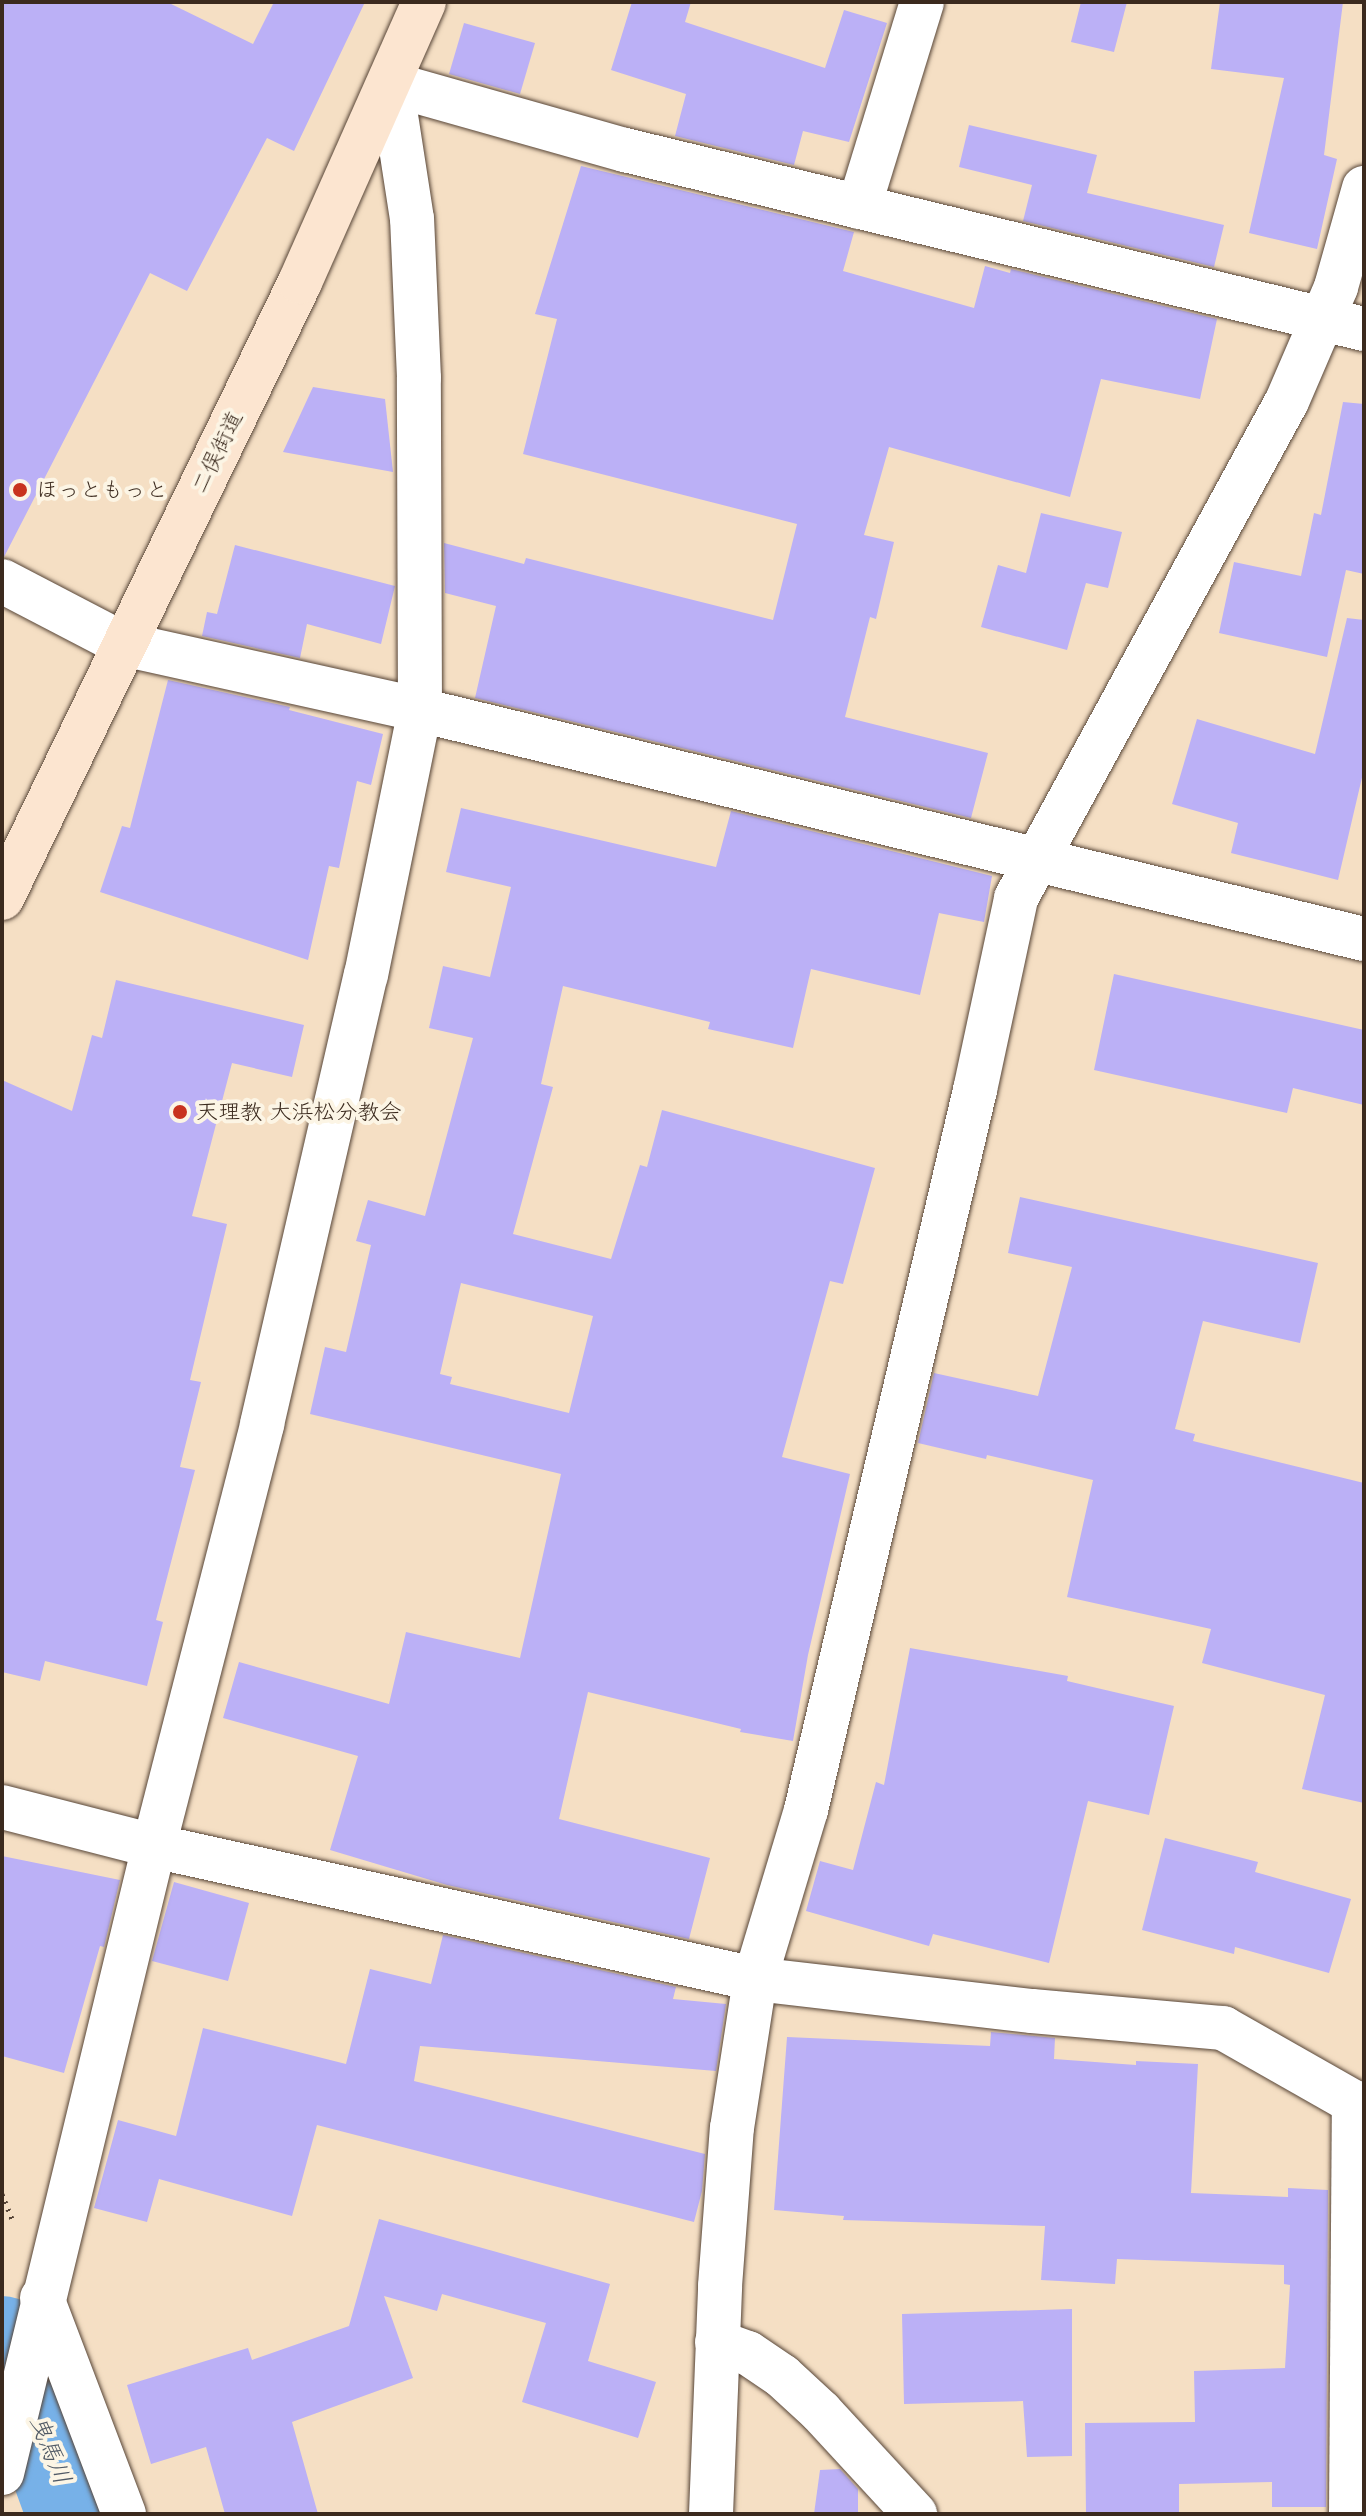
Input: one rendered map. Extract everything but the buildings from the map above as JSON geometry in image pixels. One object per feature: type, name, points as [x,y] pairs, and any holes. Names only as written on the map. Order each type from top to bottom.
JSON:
[{"type":"street","name":"二俣街道","points":[[2,898],[300,282],[391,84],[424,2]]},
{"type":"street","points":[[859,207],[922,2]]},
{"type":"street","points":[[2,2473],[154,1846],[262,1424],[366,975],[420,710],[419,378],[412,219],[391,84],[625,150],[1364,329]]},
{"type":"street","points":[[711,2514],[717,2342],[732,2128],[755,1979],[809,1795],[975,1090],[1016,898],[1287,401],[1320,318],[1336,287],[1364,188]]},
{"type":"street","points":[[2,581],[123,644],[420,710],[1364,939]]},
{"type":"street","points":[[2,1807],[154,1846],[755,1979],[1032,2011],[1223,2028],[1359,2105],[1351,2514]]},
{"type":"street","points":[[40,2308],[124,2514]]},
{"type":"street","points":[[717,2342],[748,2353],[782,2376],[821,2412],[915,2514]]},
{"type":"waterway","name":"曳馬川","points":[[2,2344],[47,2437],[75,2514]]},
{"type":"place","name":"ほっともっと","points":[[20,490]]},
{"type":"place","name":"天理教 大浜松分教会","points":[[180,1112]]}]
